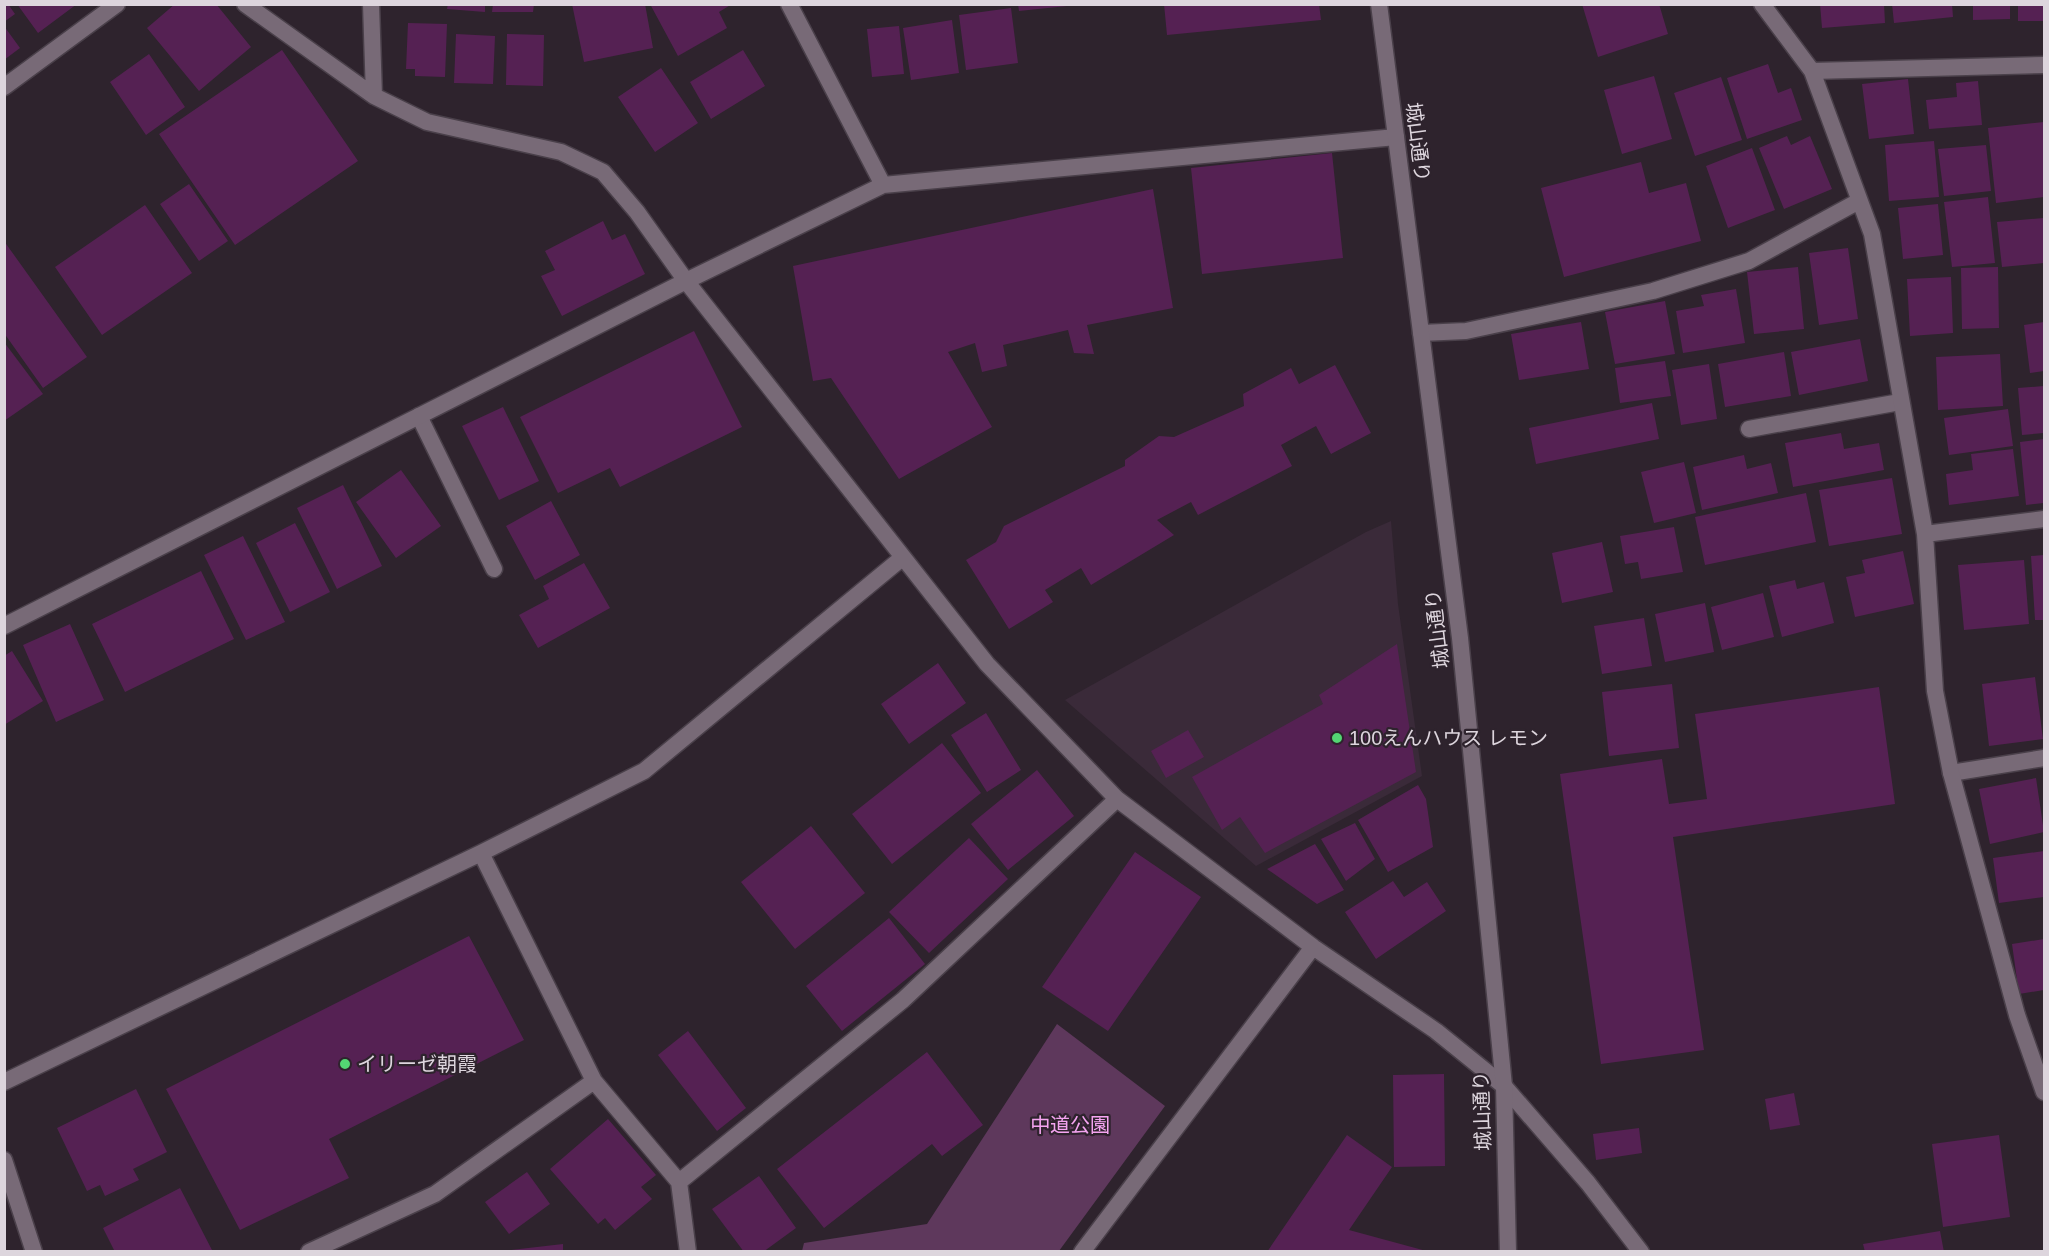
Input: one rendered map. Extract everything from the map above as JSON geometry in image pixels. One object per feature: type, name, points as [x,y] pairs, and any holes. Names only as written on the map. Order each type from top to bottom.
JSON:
[{"type":"street","points":[[4,87],[117,4]]},
{"type":"street","points":[[245,4],[374,96],[426,122],[561,152],[603,172],[637,212],[686,281],[987,664],[1117,799],[1313,947],[1436,1031],[1504,1086],[1588,1183],[1641,1251]]},
{"type":"street","points":[[371,4],[374,96]]},
{"type":"street","points":[[789,4],[883,185]]},
{"type":"street","name":"城山通り","points":[[1379,4],[1460,638],[1504,1086],[1508,1251]]},
{"type":"street","points":[[1762,4],[1812,71],[1872,234],[1925,534],[1935,691],[1951,773],[2017,1015],[2044,1092]]},
{"type":"street","points":[[1812,71],[2044,65]]},
{"type":"street","points":[[4,626],[686,281],[883,185],[1396,137]]},
{"type":"street","points":[[1422,333],[1466,331],[1653,291],[1749,261],[1859,201]]},
{"type":"street","points":[[1749,429],[1900,402]]},
{"type":"street","points":[[419,416],[494,569]]},
{"type":"street","points":[[1925,534],[2044,519]]},
{"type":"street","points":[[4,1082],[481,853],[644,771],[902,558]]},
{"type":"street","points":[[1951,773],[2044,758]]},
{"type":"street","points":[[679,1182],[903,1000],[1117,799]]},
{"type":"street","points":[[481,853],[594,1081],[679,1182],[688,1251]]},
{"type":"street","points":[[1082,1251],[1313,947]]},
{"type":"street","points":[[309,1251],[435,1194],[594,1081]]},
{"type":"street","points":[[4,1160],[34,1251]]},
{"type":"shaded area","points":[[1391,521],[1398,604],[1422,776],[1256,866],[1065,700],[1366,532]]},
{"type":"green space","name":"中道公園","points":[[1057,1024],[1165,1106],[1059,1251],[802,1251],[804,1243],[927,1224]]},
{"type":"building","points":[[4,4],[8,4],[15,14],[4,22]]},
{"type":"building","points":[[17,4],[77,4],[38,33]]},
{"type":"building","points":[[175,4],[216,4],[251,47],[199,91],[147,28]]},
{"type":"building","points":[[448,4],[485,4],[485,12],[447,9]]},
{"type":"building","points":[[493,4],[534,4],[533,12],[492,12]]},
{"type":"building","points":[[572,4],[645,4],[653,48],[584,62]]},
{"type":"building","points":[[650,4],[732,4],[719,12],[727,28],[678,56]]},
{"type":"building","points":[[1018,4],[1067,4],[1067,6],[1019,11]]},
{"type":"building","points":[[1164,4],[1319,4],[1321,20],[1167,35]]},
{"type":"building","points":[[1582,4],[1659,4],[1668,34],[1598,57]]},
{"type":"building","points":[[1820,4],[1884,4],[1885,23],[1822,28]]},
{"type":"building","points":[[1892,4],[1952,4],[1953,17],[1894,23]]},
{"type":"building","points":[[1973,4],[2010,4],[2010,19],[1973,20]]},
{"type":"building","points":[[2018,4],[2044,4],[2044,21],[2018,21]]},
{"type":"building","points":[[1011,8],[1018,63],[966,70],[959,15]]},
{"type":"building","points":[[952,20],[959,73],[911,80],[903,28]]},
{"type":"building","points":[[408,23],[447,24],[445,77],[415,76],[415,69],[406,69]]},
{"type":"building","points":[[4,26],[20,48],[4,60]]},
{"type":"building","points":[[899,26],[904,74],[872,77],[867,29]]},
{"type":"building","points":[[456,34],[495,36],[493,84],[454,83]]},
{"type":"building","points":[[507,34],[544,35],[543,86],[506,85]]},
{"type":"building","points":[[282,50],[358,161],[235,245],[159,134]]},
{"type":"building","points":[[743,50],[765,86],[711,119],[690,82]]},
{"type":"building","points":[[149,54],[185,107],[146,135],[110,82]]},
{"type":"building","points":[[1768,64],[1778,93],[1791,88],[1802,120],[1747,139],[1727,78]]},
{"type":"building","points":[[661,68],[698,123],[655,152],[618,97]]},
{"type":"building","points":[[1654,76],[1672,139],[1622,154],[1604,90]]},
{"type":"building","points":[[1721,77],[1742,140],[1695,156],[1674,93]]},
{"type":"building","points":[[1908,79],[1914,134],[1869,139],[1862,84]]},
{"type":"building","points":[[1978,81],[1982,125],[1929,129],[1926,100],[1957,97],[1956,83]]},
{"type":"building","points":[[2044,122],[2044,197],[1996,203],[1988,128]]},
{"type":"building","points":[[1787,136],[1791,145],[1810,136],[1832,189],[1784,209],[1759,148]]},
{"type":"building","points":[[1934,141],[1939,197],[1889,201],[1885,145]]},
{"type":"building","points":[[1986,145],[1991,191],[1944,196],[1938,149]]},
{"type":"building","points":[[1752,148],[1775,210],[1728,228],[1706,166]]},
{"type":"building","points":[[1332,153],[1343,258],[1202,274],[1191,168]]},
{"type":"building","points":[[1641,162],[1649,193],[1686,183],[1701,241],[1564,277],[1541,188]]},
{"type":"building","points":[[189,184],[228,241],[199,261],[160,204]]},
{"type":"building","points":[[1153,189],[1173,308],[1087,325],[1094,354],[1074,353],[1068,330],[1003,345],[1007,366],[982,372],[975,343],[948,352],[992,427],[899,479],[831,378],[813,381],[793,266]]},
{"type":"building","points":[[1988,197],[1995,263],[1952,267],[1944,202]]},
{"type":"building","points":[[1938,204],[1943,255],[1903,259],[1898,208]]},
{"type":"building","points":[[145,205],[192,273],[102,335],[55,267]]},
{"type":"building","points":[[2044,218],[2044,263],[2002,267],[1997,222]]},
{"type":"building","points":[[603,221],[612,240],[625,234],[645,274],[562,316],[541,276],[555,270],[545,251]]},
{"type":"building","points":[[4,241],[87,357],[43,388],[4,333]]},
{"type":"building","points":[[1848,248],[1858,319],[1819,325],[1809,253]]},
{"type":"building","points":[[1798,267],[1804,329],[1754,334],[1747,272]]},
{"type":"building","points":[[1998,267],[1999,328],[1962,329],[1961,268]]},
{"type":"building","points":[[1951,277],[1953,333],[1910,336],[1907,279]]},
{"type":"building","points":[[1736,289],[1745,343],[1683,353],[1676,311],[1704,306],[1701,295]]},
{"type":"building","points":[[1665,301],[1675,354],[1615,364],[1605,312]]},
{"type":"building","points":[[1581,322],[1589,369],[1519,380],[1511,334]]},
{"type":"building","points":[[2044,322],[2044,371],[2030,373],[2024,325]]},
{"type":"building","points":[[694,331],[742,427],[620,487],[610,468],[558,493],[520,417]]},
{"type":"building","points":[[1860,339],[1868,381],[1799,395],[1791,352]]},
{"type":"building","points":[[4,342],[43,394],[4,421]]},
{"type":"building","points":[[1784,352],[1791,396],[1725,407],[1718,364]]},
{"type":"building","points":[[2000,354],[2003,406],[1938,410],[1936,357]]},
{"type":"building","points":[[1665,361],[1671,396],[1620,403],[1615,368]]},
{"type":"building","points":[[1709,364],[1717,419],[1681,425],[1672,370]]},
{"type":"building","points":[[1335,365],[1371,433],[1331,454],[1316,426],[1281,445],[1292,466],[1198,515],[1191,502],[1157,520],[1174,535],[1091,585],[1081,568],[1045,590],[1053,602],[1009,629],[966,560],[996,542],[1004,526],[1125,466],[1125,460],[1159,436],[1174,437],[1244,406],[1243,394],[1291,368],[1299,384]]},
{"type":"building","points":[[2044,386],[2044,433],[2022,435],[2018,388]]},
{"type":"building","points":[[1652,403],[1659,439],[1536,464],[1529,428]]},
{"type":"building","points":[[503,407],[539,481],[499,500],[462,426]]},
{"type":"building","points":[[2008,409],[2013,446],[1949,455],[1944,418]]},
{"type":"building","points":[[1841,433],[1844,449],[1879,443],[1884,470],[1793,487],[1785,443]]},
{"type":"building","points":[[2044,439],[2044,503],[2026,505],[2020,442]]},
{"type":"building","points":[[2013,449],[2019,496],[1949,505],[1946,474],[1973,470],[1971,454]]},
{"type":"building","points":[[1744,455],[1747,469],[1771,463],[1778,493],[1702,510],[1693,467]]},
{"type":"building","points":[[1684,462],[1696,513],[1654,523],[1641,472]]},
{"type":"building","points":[[401,470],[441,526],[396,558],[356,502]]},
{"type":"building","points":[[1892,478],[1902,534],[1829,546],[1819,490]]},
{"type":"building","points":[[343,485],[382,566],[337,589],[297,508]]},
{"type":"building","points":[[1806,493],[1816,542],[1705,565],[1695,517]]},
{"type":"building","points":[[551,501],[580,555],[535,580],[506,526]]},
{"type":"building","points":[[295,523],[330,592],[290,612],[256,543]]},
{"type":"building","points":[[1674,527],[1683,572],[1641,579],[1638,562],[1625,564],[1620,536]]},
{"type":"building","points":[[243,536],[285,622],[246,640],[204,555]]},
{"type":"building","points":[[1602,542],[1613,592],[1562,603],[1552,553]]},
{"type":"building","points":[[1903,551],[1914,604],[1855,617],[1846,577],[1865,573],[1862,560]]},
{"type":"building","points":[[2044,555],[2044,620],[2035,620],[2031,556]]},
{"type":"building","points":[[2024,560],[2029,624],[1964,630],[1958,565]]},
{"type":"building","points":[[584,563],[610,608],[538,648],[519,615],[549,599],[543,586]]},
{"type":"building","points":[[201,571],[234,639],[125,692],[92,624]]},
{"type":"building","points":[[1795,580],[1797,589],[1824,582],[1834,623],[1782,637],[1769,586]]},
{"type":"building","points":[[1763,593],[1774,637],[1722,650],[1711,607]]},
{"type":"building","points":[[1705,603],[1714,652],[1665,662],[1655,614]]},
{"type":"building","points":[[1644,618],[1652,666],[1602,674],[1594,626]]},
{"type":"building","points":[[70,624],[104,700],[56,722],[23,645]]},
{"type":"building","name":"100えんハウス レモン","points":[[1397,644],[1416,772],[1265,853],[1240,817],[1222,830],[1192,777],[1323,704],[1319,695]]},
{"type":"building","points":[[12,651],[43,701],[4,725],[4,656]]},
{"type":"building","points":[[938,663],[966,703],[909,744],[881,704]]},
{"type":"building","points":[[2035,677],[2043,739],[1989,746],[1982,684]]},
{"type":"building","points":[[1672,684],[1679,748],[1609,756],[1602,692]]},
{"type":"building","points":[[1879,687],[1895,804],[1673,837],[1704,1050],[1601,1064],[1560,774],[1662,759],[1669,804],[1707,799],[1695,714]]},
{"type":"building","points":[[986,713],[1021,770],[987,792],[951,735]]},
{"type":"building","points":[[1188,730],[1204,757],[1166,778],[1151,751]]},
{"type":"building","points":[[942,743],[981,793],[892,864],[852,814]]},
{"type":"building","points":[[1037,770],[1074,816],[1008,870],[971,824]]},
{"type":"building","points":[[2036,778],[2044,832],[1990,844],[1979,789]]},
{"type":"building","points":[[1418,785],[1426,799],[1433,847],[1388,872],[1358,820]]},
{"type":"building","points":[[1355,823],[1375,859],[1346,881],[1321,839]]},
{"type":"building","points":[[811,826],[865,893],[795,949],[741,882]]},
{"type":"building","points":[[969,838],[1008,879],[929,953],[889,912]]},
{"type":"building","points":[[1315,844],[1344,890],[1317,904],[1267,869]]},
{"type":"building","points":[[2044,851],[2044,897],[1999,903],[1993,858]]},
{"type":"building","points":[[1135,852],[1201,897],[1108,1031],[1042,987]]},
{"type":"building","points":[[1393,881],[1404,897],[1427,882],[1446,911],[1376,959],[1345,912]]},
{"type":"building","points":[[889,918],[925,964],[842,1031],[806,986]]},
{"type":"building","name":"イリーゼ朝霞","points":[[469,936],[524,1040],[329,1139],[349,1178],[240,1230],[166,1089]]},
{"type":"building","points":[[2044,939],[2044,990],[2019,994],[2012,944]]},
{"type":"building","points":[[688,1031],[746,1108],[717,1131],[658,1055]]},
{"type":"building","points":[[927,1052],[983,1125],[942,1156],[932,1144],[824,1228],[777,1169]]},
{"type":"building","points":[[1444,1074],[1445,1166],[1394,1167],[1393,1075]]},
{"type":"building","points":[[136,1089],[167,1152],[133,1169],[139,1180],[105,1196],[100,1185],[87,1191],[57,1128]]},
{"type":"building","points":[[1794,1093],[1800,1125],[1770,1130],[1765,1099]]},
{"type":"building","points":[[608,1119],[656,1175],[641,1187],[652,1199],[615,1230],[605,1218],[598,1224],[550,1169]]},
{"type":"building","points":[[1639,1128],[1642,1153],[1596,1160],[1593,1134]]},
{"type":"building","points":[[1347,1135],[1392,1167],[1349,1230],[1430,1252],[1267,1252]]},
{"type":"building","points":[[1999,1135],[2010,1217],[1943,1227],[1932,1144]]},
{"type":"building","points":[[527,1172],[550,1204],[509,1234],[485,1202]]},
{"type":"building","points":[[759,1176],[796,1228],[763,1252],[744,1252],[712,1209]]},
{"type":"building","points":[[180,1188],[213,1252],[115,1252],[103,1228]]},
{"type":"building","points":[[1940,1231],[1944,1252],[1865,1252],[1863,1244]]},
{"type":"building","points":[[563,1244],[563,1252],[512,1252],[511,1250]]},
{"type":"place","name":"100えんハウス レモン","points":[[1337,738]]},
{"type":"place","name":"イリーゼ朝霞","points":[[345,1064]]}]
